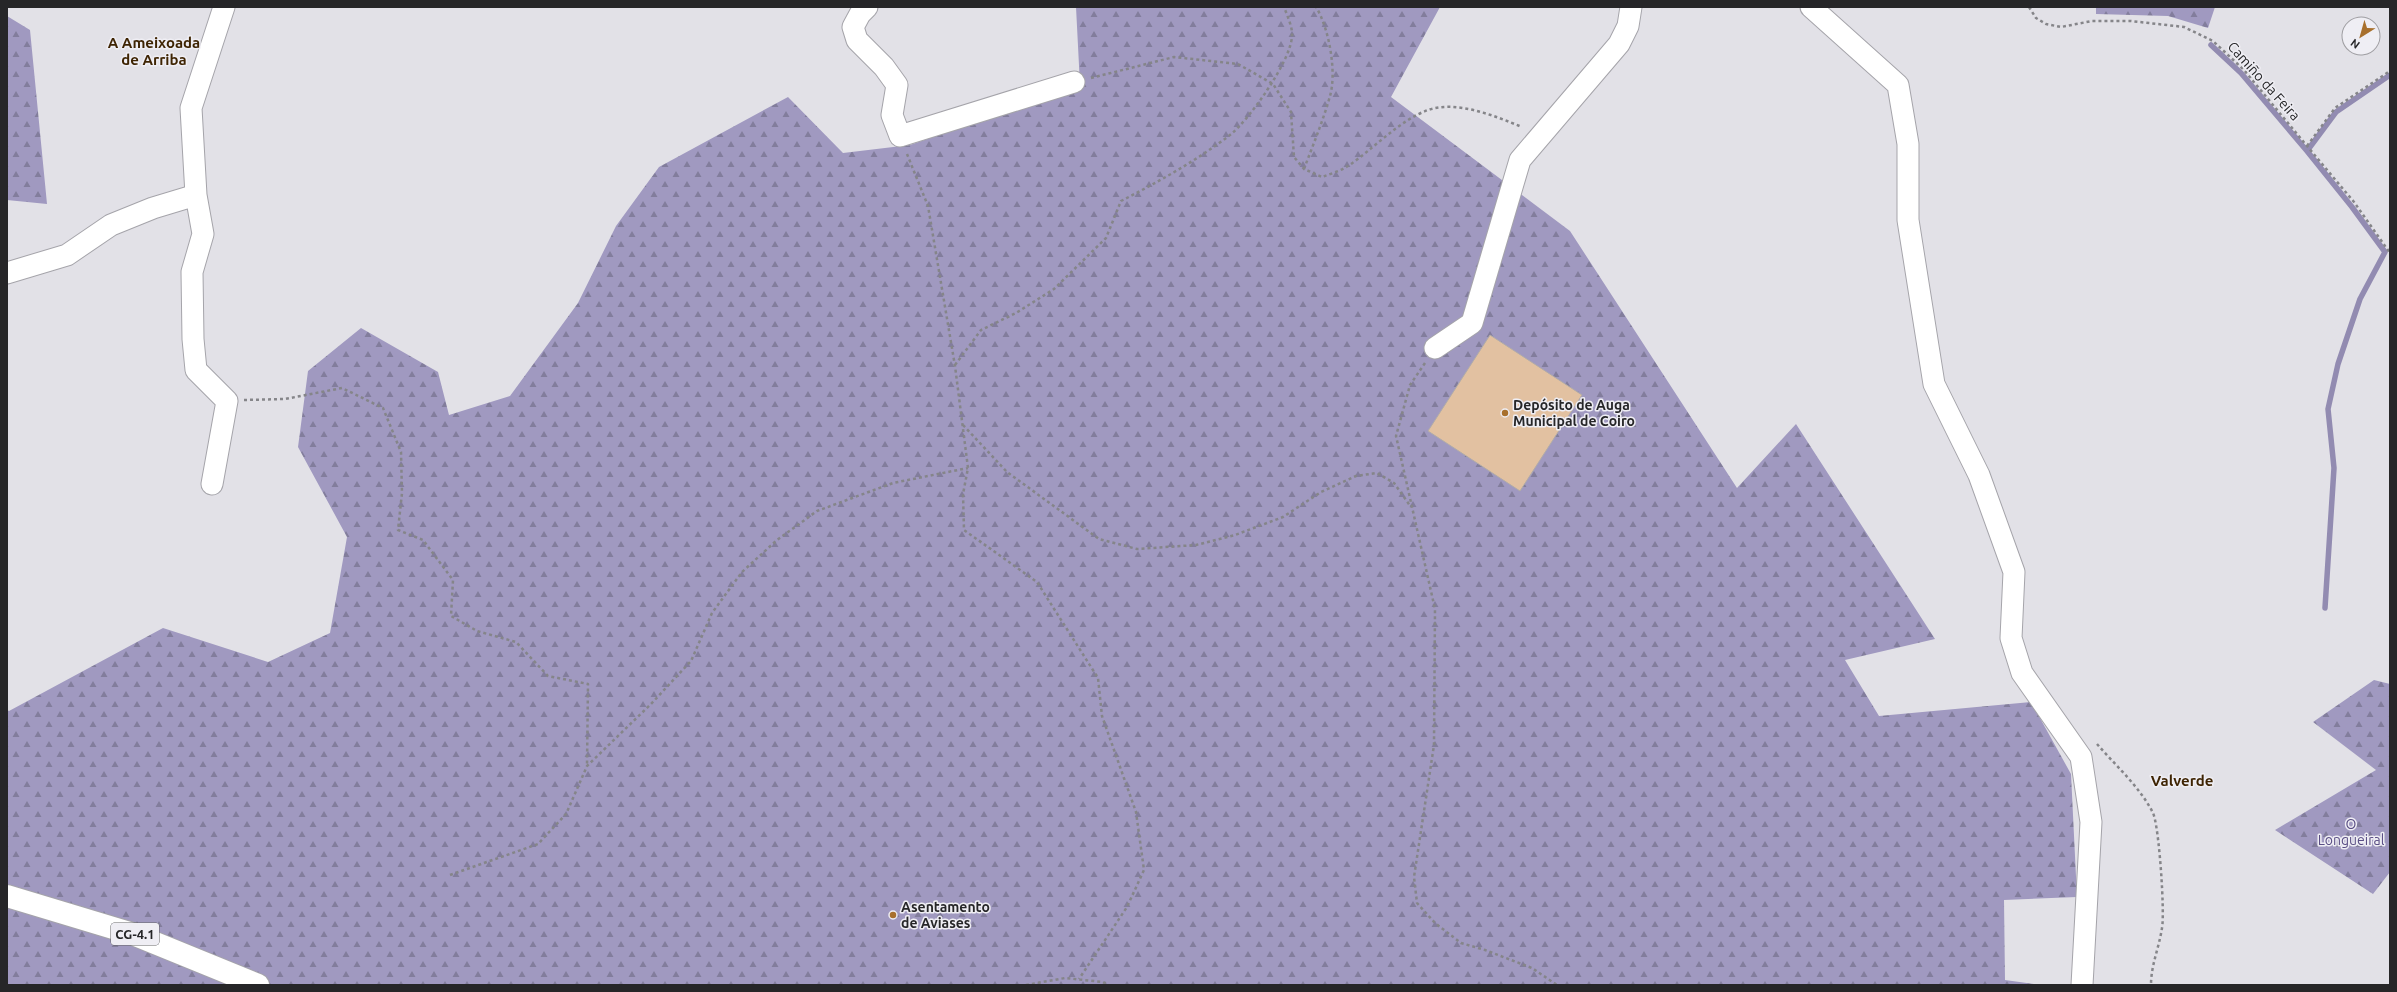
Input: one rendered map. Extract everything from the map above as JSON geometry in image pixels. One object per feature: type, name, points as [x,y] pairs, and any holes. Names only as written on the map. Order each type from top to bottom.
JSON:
[{"type":"highway","name":"CG-4.1","points":[[7,896],[133,934],[258,985]]},
{"type":"street","points":[[212,484],[227,401],[196,370],[193,339],[192,272],[203,234],[196,195],[191,108],[224,7]]},
{"type":"street","points":[[868,7],[860,14],[853,27],[857,40],[884,67],[897,85],[892,115],[900,136],[1074,82]]},
{"type":"street","points":[[1435,348],[1472,323],[1520,160],[1619,44],[1628,26],[1631,7]]},
{"type":"street","points":[[1811,7],[1898,85],[1908,144],[1908,220],[1934,384],[1979,475],[2014,572],[2011,638],[2022,673],[2081,757],[2092,822],[2082,985]]},
{"type":"street","points":[[7,273],[67,256],[110,225],[153,208],[196,195]]},
{"type":"path","points":[[955,366],[981,330],[1016,313],[1054,289],[1106,238],[1121,201],[1165,178],[1231,134],[1273,84],[1292,36],[1284,7]]},
{"type":"path","points":[[1304,169],[1330,95],[1331,51],[1322,17],[1316,7]]},
{"type":"path","name":"Camiño da Feira","points":[[2029,7],[2036,18],[2046,24],[2061,27],[2092,21],[2131,21],[2184,27],[2213,41],[2244,70],[2308,146],[2354,202],[2390,253]]},
{"type":"path","points":[[1074,82],[1174,57],[1238,64],[1273,84],[1291,112],[1294,157],[1304,169],[1322,177],[1347,167],[1399,127],[1428,110],[1451,107],[1492,115],[1541,135]]},
{"type":"path","points":[[2308,146],[2335,108],[2390,71]]},
{"type":"path","points":[[900,136],[928,206],[955,366],[968,468],[962,494],[964,530],[1037,582],[1098,678],[1102,716],[1136,812],[1144,870],[1127,907],[1079,979]]},
{"type":"path","points":[[1435,348],[1410,385],[1396,436],[1435,609],[1434,745],[1414,877],[1417,903],[1435,923],[1461,943],[1532,968],[1557,985]]},
{"type":"path","points":[[227,401],[285,399],[342,388],[383,408],[401,452],[402,493],[398,530],[423,540],[453,580],[451,616],[477,631],[516,642],[548,676],[588,684],[587,766]]},
{"type":"path","points":[[963,424],[1007,472],[1099,539],[1137,549],[1196,545],[1235,535],[1283,517],[1321,492],[1356,476],[1377,473],[1394,482],[1413,509]]},
{"type":"path","points":[[450,876],[538,844],[566,814],[587,766],[651,704],[691,661],[712,613],[742,572],[777,540],[817,511],[893,483],[968,468]]},
{"type":"path","points":[[2094,741],[2141,793],[2154,814],[2163,886],[2163,928],[2151,966],[2151,985]]},
{"type":"path","points":[[1026,985],[1065,978],[1103,982],[1108,985]]},
{"type":"green space","points":[[1076,7],[1440,7],[1391,97],[1570,231],[1737,488],[1796,424],[1935,639],[1845,660],[1879,716],[2031,702],[2071,774],[2077,897],[2004,900],[2005,980],[2042,985],[7,985],[7,710],[9,711],[163,628],[268,662],[330,633],[347,537],[298,447],[308,371],[361,328],[438,372],[449,415],[510,396],[578,303],[616,226],[659,167],[788,97],[843,153],[910,145],[1080,85]]},
{"type":"green space","points":[[2096,7],[2215,7],[2208,28],[2168,16],[2096,14]]},
{"type":"green space","points":[[7,16],[30,30],[47,204],[7,200]]},
{"type":"green space","name":"O Longueiral","points":[[2374,680],[2390,684],[2390,872],[2373,894],[2275,830],[2376,770],[2313,722]]},
{"type":"building","name":"Depósito de Auga Municipal de Coiro","points":[[1490,335],[1582,395],[1520,491],[1428,431]]},
{"type":"waterway","points":[[2211,45],[2241,73],[2307,151]]},
{"type":"waterway","points":[[2325,608],[2334,468],[2328,409],[2338,364],[2360,299],[2385,252],[2352,207],[2307,151],[2336,112],[2390,75]]},
{"type":"place","name":"Depósito de Auga Municipal de Coiro","points":[[1505,413]]},
{"type":"place","name":"Asentamento de Aviases","points":[[893,915]]},
{"type":"district","name":"A Ameixoada de Arriba","points":[[154,50]]},
{"type":"district","name":"Valverde","points":[[2182,780]]}]
